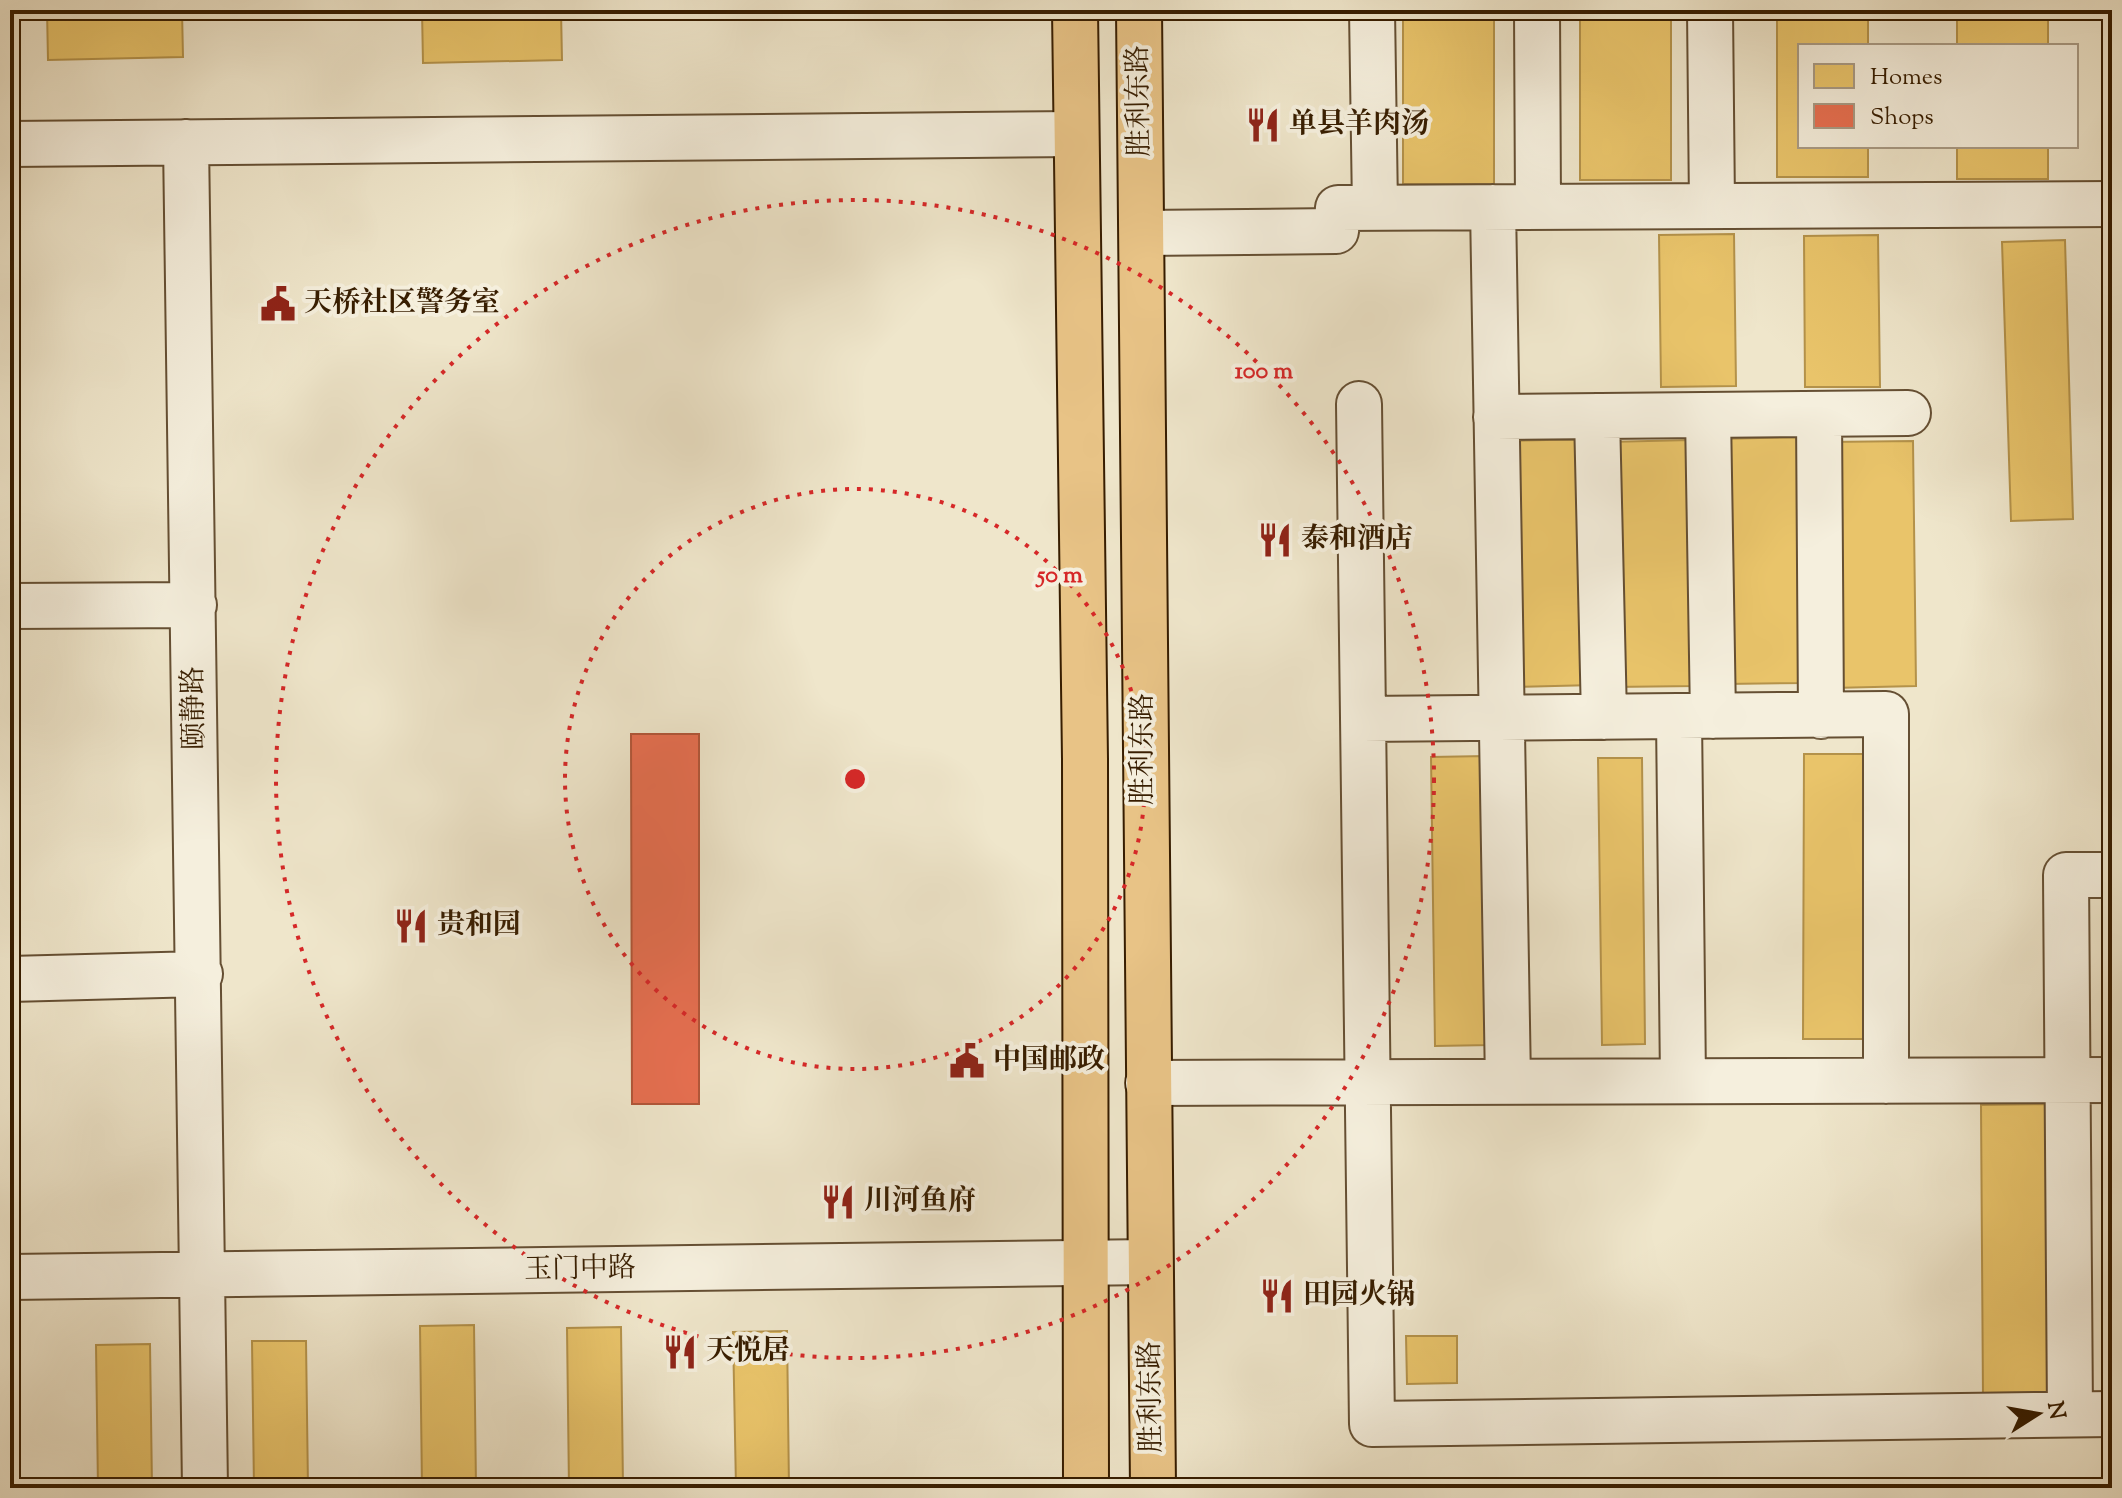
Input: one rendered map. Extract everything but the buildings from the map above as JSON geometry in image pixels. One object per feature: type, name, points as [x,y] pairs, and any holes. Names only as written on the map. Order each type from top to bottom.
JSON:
[{"type":"main road","points":[[1075,10],[1085,775],[1086,1488]]},
{"type":"main road","name":"胜利东路","points":[[1139,10],[1153,1488]]},
{"type":"street","points":[[1372,10],[1375,208]]},
{"type":"street","points":[[1537,10],[1538,207]]},
{"type":"street","points":[[1710,10],[1712,206]]},
{"type":"street","points":[[10,144],[1076,134]]},
{"type":"street","name":"颐静路","points":[[186,142],[205,1488]]},
{"type":"street","points":[[1142,233],[1336,231],[1338,208],[2112,204]]},
{"type":"street","points":[[1493,207],[1508,1082]]},
{"type":"street","points":[[1359,404],[1372,1424],[2091,1414],[2068,1080],[2066,875],[2112,875]]},
{"type":"street","points":[[1496,417],[1908,413]]},
{"type":"street","points":[[1819,414],[1821,716]]},
{"type":"street","points":[[1683,1081],[1708,415]]},
{"type":"street","points":[[1597,416],[1604,717]]},
{"type":"street","points":[[10,606],[194,605]]},
{"type":"street","points":[[1363,719],[1886,714],[1886,1081]]},
{"type":"street","points":[[10,979],[200,974]]},
{"type":"street","points":[[1148,1083],[2112,1080]]},
{"type":"street","name":"玉门中路","points":[[10,1277],[1150,1262]]},
{"type":"place","name":"单县羊肉汤","points":[[1263,125]]},
{"type":"place","name":"天桥社区警务室","points":[[278,304]]},
{"type":"place","name":"泰和酒店","points":[[1275,540]]},
{"type":"place","name":"贵和园","points":[[411,926]]},
{"type":"place","name":"中国邮政","points":[[967,1061]]},
{"type":"place","name":"川河鱼府","points":[[838,1202]]},
{"type":"place","name":"田园火锅","points":[[1277,1296]]},
{"type":"place","name":"天悦居","points":[[680,1352]]}]
